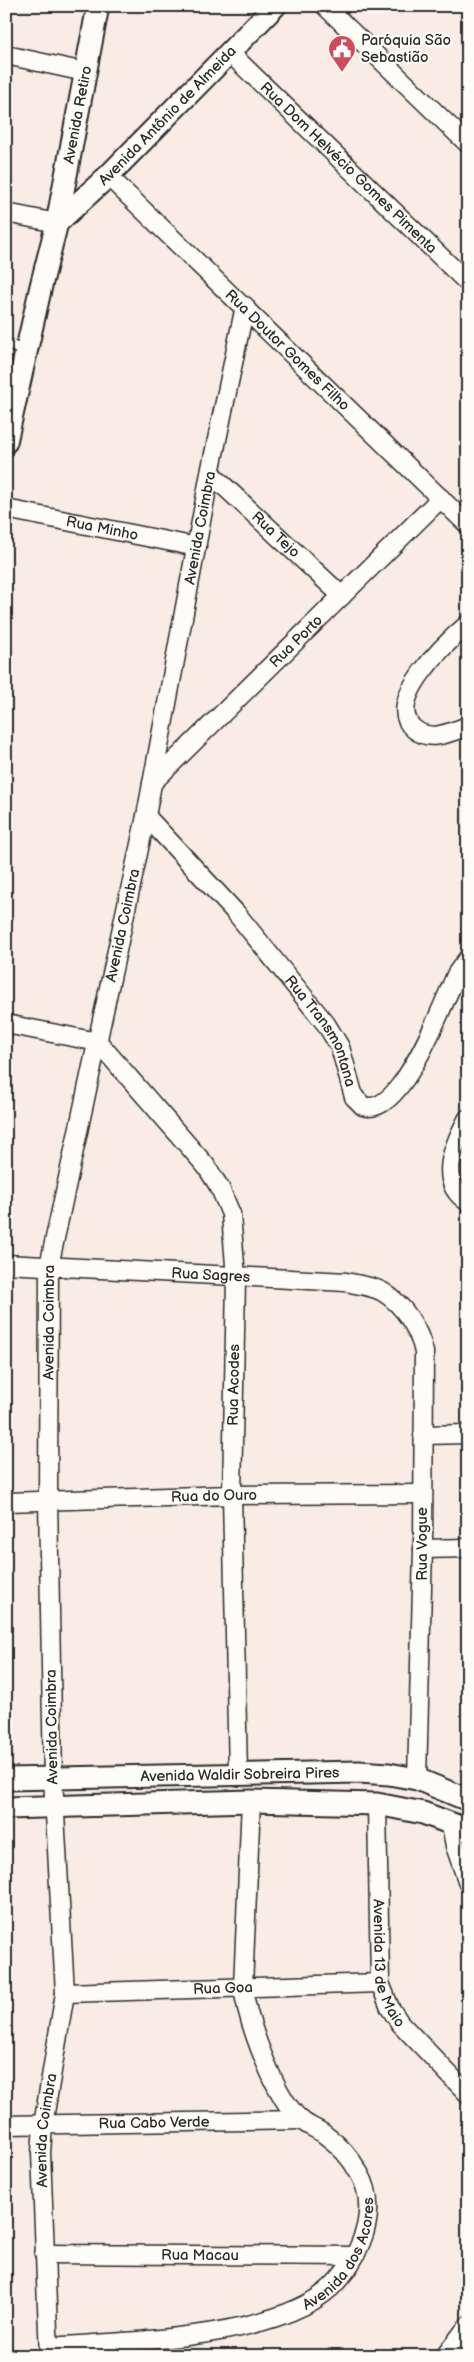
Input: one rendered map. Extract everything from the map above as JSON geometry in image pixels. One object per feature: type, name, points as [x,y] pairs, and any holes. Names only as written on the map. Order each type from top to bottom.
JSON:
[{"type":"street","name":"Avenida Retiro","points":[[6,442],[58,223],[98,6]]},
{"type":"street","name":"Avenida Antônio de Almeida","points":[[58,223],[108,176],[275,6]]},
{"type":"street","points":[[325,6],[468,144]]},
{"type":"street","name":"Rua Dom Helvécio Gomes Pimenta","points":[[230,53],[468,283]]},
{"type":"street","points":[[6,55],[85,72]]},
{"type":"street","name":"Rua Doutor Gomes Filho","points":[[108,176],[245,306],[468,525]]},
{"type":"street","points":[[6,213],[58,223]]},
{"type":"street","name":"Avenida Coimbra","points":[[49,2351],[41,2153],[43,2125],[65,1993],[53,1778],[48,1500],[49,1266],[146,816],[210,473],[245,306]]},
{"type":"street","name":"Rua Tejo","points":[[210,473],[342,596]]},
{"type":"street","name":"Rua Porto","points":[[152,783],[441,498]]},
{"type":"street","name":"Rua Minho","points":[[6,509],[197,547]]},
{"type":"street","points":[[468,624],[415,681],[407,696],[405,707],[410,725],[420,734],[439,736],[468,726]]},
{"type":"street","name":"Rua Transmontana","points":[[146,816],[236,913],[326,1024],[340,1047],[354,1097],[363,1106],[376,1106],[384,1101],[410,1074],[457,973],[468,958]]},
{"type":"street","points":[[6,1024],[98,1042]]},
{"type":"street","name":"Rua Acodes","points":[[98,1042],[184,1140],[220,1188],[231,1214],[236,1278],[232,1495],[238,1774]]},
{"type":"street","points":[[468,1118],[457,1138],[450,1162],[455,1188],[468,1202]]},
{"type":"street","name":"Rua Sagres","points":[[6,1264],[236,1278],[346,1282],[383,1292],[406,1313]]},
{"type":"street","name":"Rua Vogue","points":[[406,1313],[421,1341],[424,1352],[423,1549],[417,1780]]},
{"type":"street","points":[[423,1435],[468,1434]]},
{"type":"street","name":"Rua do Ouro","points":[[6,1502],[232,1495],[422,1494]]},
{"type":"street","points":[[423,1549],[468,1548]]},
{"type":"street","name":"Avenida Waldir Sobreira Pires","points":[[6,1779],[359,1772],[389,1774],[417,1780],[468,1800]]},
{"type":"street","name":"Avenida Waldir Sobreira Pires","points":[[6,1808],[251,1801],[377,1804],[423,1813],[459,1827]]},
{"type":"street","name":"Avenida dos Acores","points":[[49,2351],[193,2335],[266,2320],[300,2308],[321,2295],[338,2281],[355,2256],[366,2229],[369,2200],[360,2173],[344,2151],[325,2135],[301,2120],[282,2094],[253,2033],[245,2007],[243,1987],[251,1801]]},
{"type":"street","name":"Avenida 13 de Maio","points":[[377,1804],[380,1983],[390,2008],[400,2023],[468,2094]]},
{"type":"street","points":[[459,1827],[455,1846],[468,1884]]},
{"type":"street","name":"Rua Goa","points":[[65,1993],[380,1983]]},
{"type":"street","name":"Rua Cabo Verde","points":[[6,2125],[301,2120]]},
{"type":"street","name":"Rua Macau","points":[[44,2254],[355,2256]]},
{"type":"street","points":[[445,2356],[468,2326]]},
{"type":"lane","points":[[6,342],[26,353]]},
{"type":"place","name":"Paróquia São Sebastião","points":[[342,73]]}]
